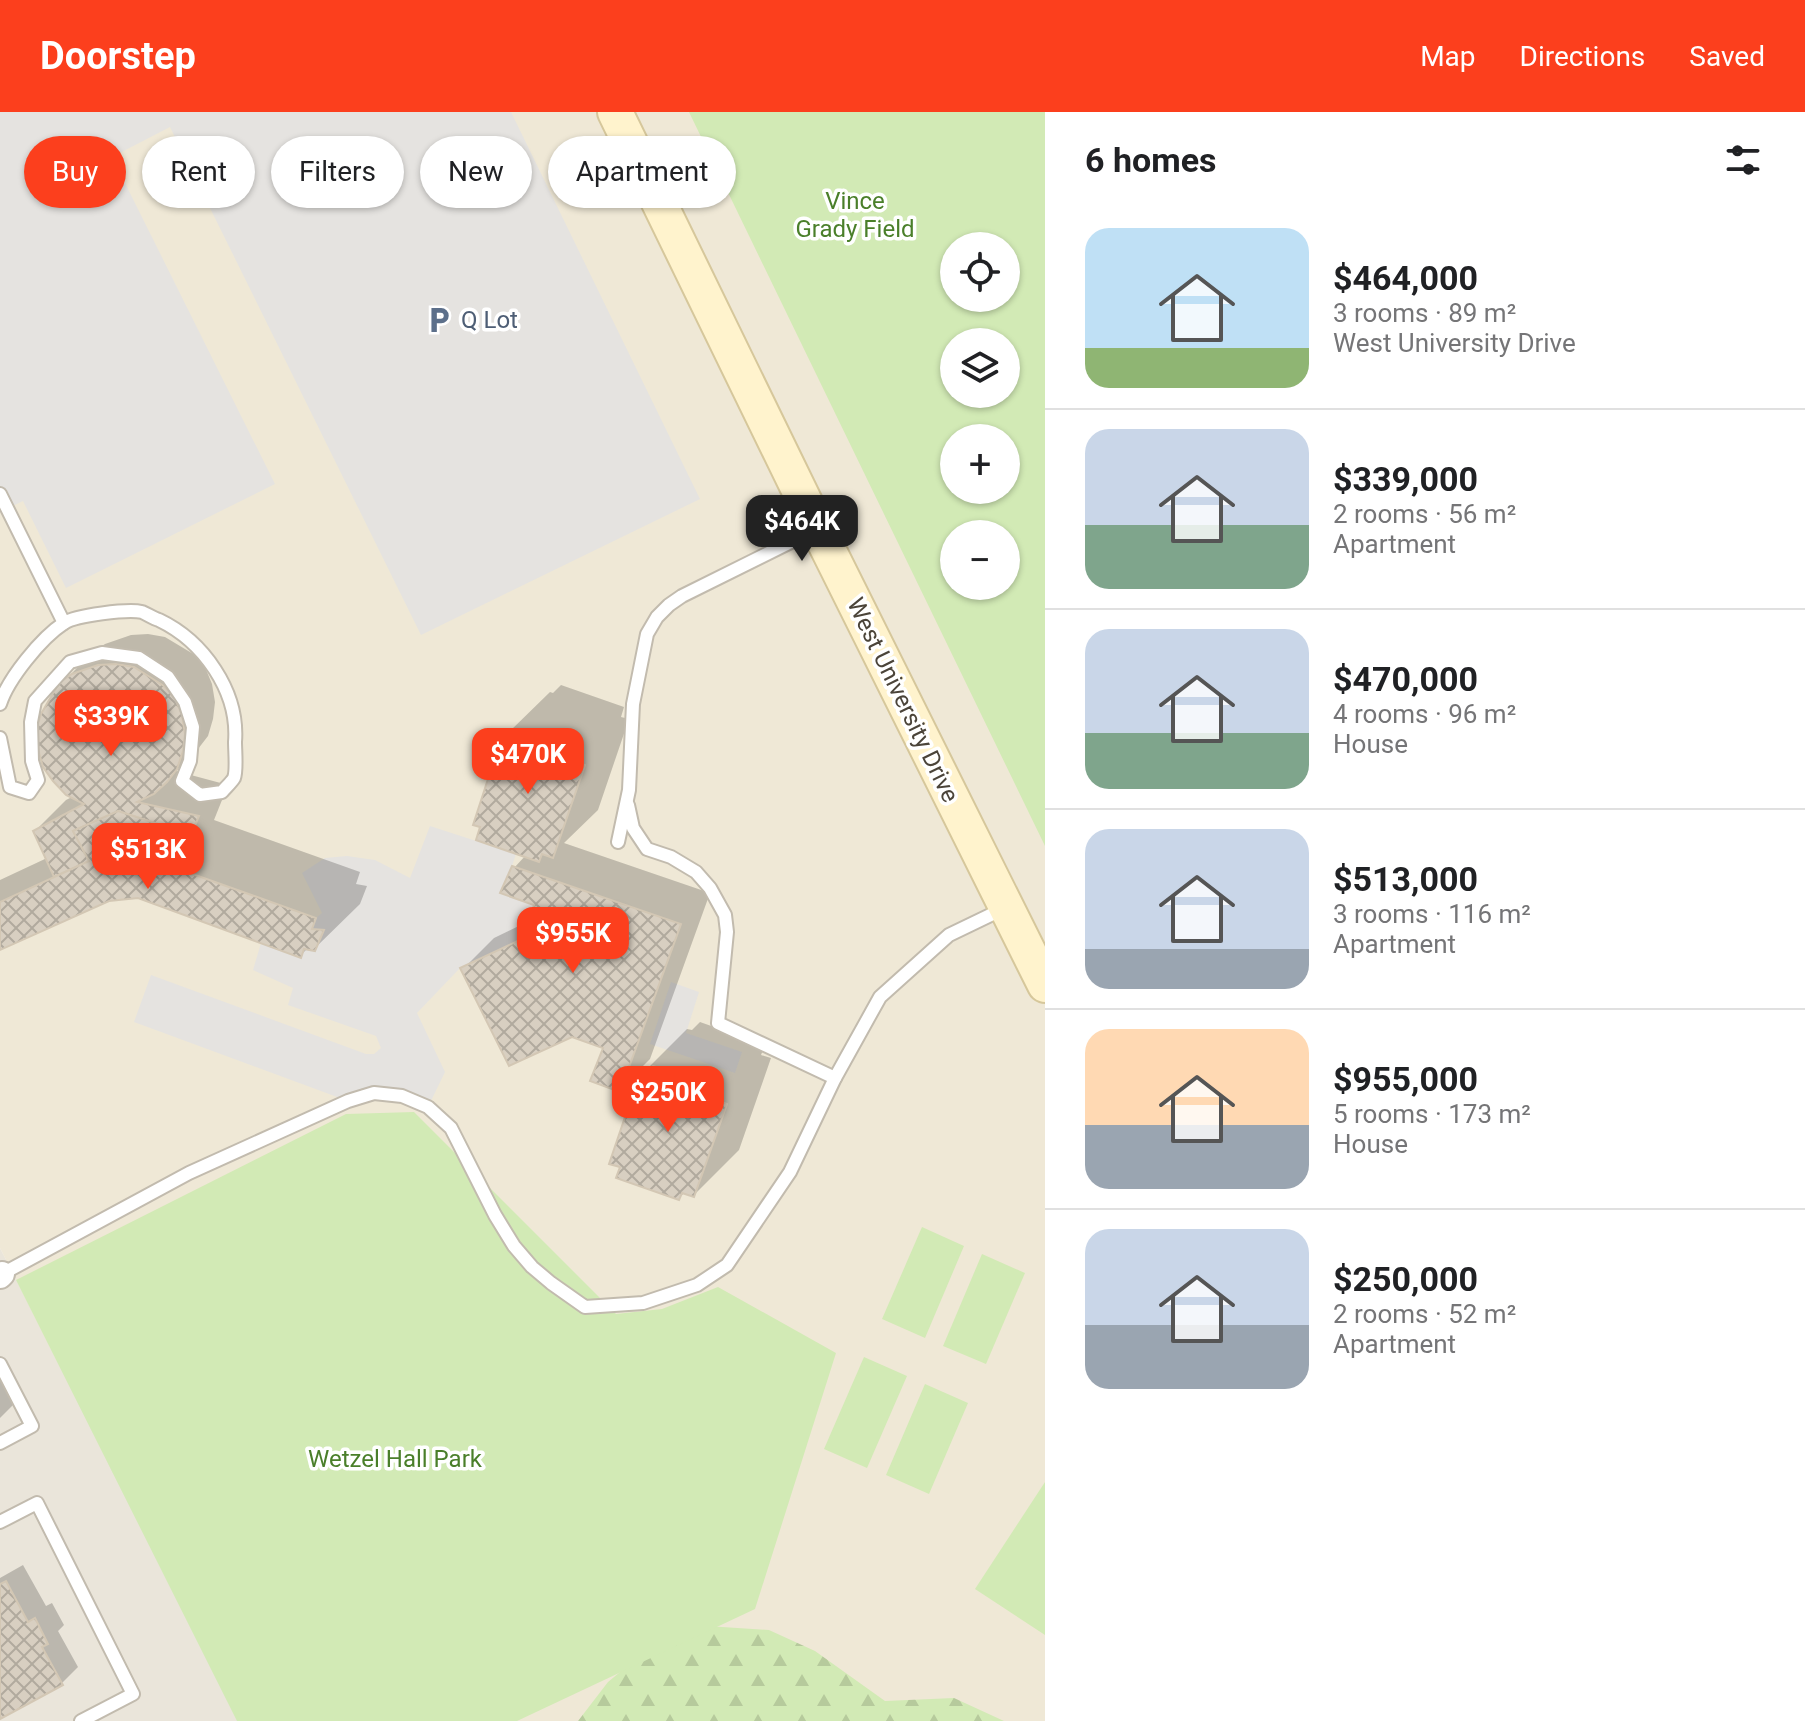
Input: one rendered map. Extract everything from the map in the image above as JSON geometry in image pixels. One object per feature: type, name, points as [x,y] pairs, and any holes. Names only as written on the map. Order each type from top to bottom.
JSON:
[{"type":"street","name":"West University Drive","points":[[615,112],[1045,985]]},
{"type":"lane","points":[[0,494],[64,623]]},
{"type":"lane","points":[[618,842],[629,790],[633,704],[647,634],[657,617],[682,596],[818,529]]},
{"type":"lane","points":[[0,704],[4,692],[26,660],[64,623],[106,613],[141,612],[173,627],[198,646],[222,680],[237,725],[234,777],[222,792],[200,795],[182,781],[190,761],[193,727],[185,702],[168,677],[139,658],[102,653],[70,662],[35,701],[31,722],[32,761],[38,780],[29,793],[10,787],[0,738]]},
{"type":"lane","points":[[627,798],[633,828],[647,849],[671,857],[696,872],[710,888],[725,915],[727,932],[718,1023],[835,1078]]},
{"type":"lane","points":[[1,1275],[189,1173],[348,1101],[374,1093],[402,1096],[428,1107],[451,1128],[514,1246],[532,1267],[585,1307],[643,1303],[697,1285],[727,1265],[790,1172],[835,1078],[880,997],[949,935],[1006,908]]},
{"type":"lane","points":[[0,1364],[32,1426],[0,1443]]},
{"type":"lane","points":[[0,1522],[37,1503],[133,1694],[81,1721]]},
{"type":"shaded area","points":[[0,112],[1045,112],[1045,1721],[239,1721],[0,1248]]},
{"type":"shaded area","name":"Q Lot","points":[[0,112],[511,112],[523,136],[420,136],[420,208],[532,208],[532,155],[548,188],[548,208],[558,208],[700,499],[421,635],[210,208],[255,208],[255,136],[174,136],[170,127],[153,136],[142,136],[142,141],[126,150],[126,136],[24,136],[24,208],[126,208],[126,185],[275,484],[66,588],[23,501],[0,512]]},
{"type":"shaded area","points":[[430,826],[516,854],[512,866],[534,905],[524,938],[460,968],[417,1013],[445,1072],[428,1107],[402,1096],[348,1101],[134,1022],[151,975],[366,1054],[374,1054],[381,1048],[376,1036],[288,1005],[293,988],[253,970],[261,943],[301,957],[304,949],[315,951],[323,931],[312,929],[316,918],[322,913],[302,873],[325,858],[347,856],[375,860],[410,878]]},
{"type":"shaded area","points":[[671,982],[699,992],[686,1033],[742,1052],[735,1073],[650,1044]]},
{"type":"shaded area","points":[[0,1248],[239,1721],[0,1721]]},
{"type":"green space","name":"Vince Grady Field","points":[[689,112],[1045,112],[1045,846],[736,208],[736,136],[701,136]]},
{"type":"green space","name":"Wetzel Hall Park","points":[[414,1112],[616,1314],[662,1309],[718,1287],[836,1353],[755,1609],[517,1721],[237,1721],[16,1280],[346,1114]]},
{"type":"green space","points":[[922,1227],[964,1246],[925,1338],[882,1319]]},
{"type":"green space","points":[[982,1254],[1025,1273],[986,1364],[943,1346]]},
{"type":"green space","points":[[864,1357],[907,1376],[867,1468],[824,1449]]},
{"type":"green space","points":[[925,1384],[968,1403],[929,1494],[886,1475]]},
{"type":"green space","points":[[1045,1482],[1045,1635],[975,1589]]},
{"type":"green space","points":[[707,1626],[769,1630],[815,1651],[885,1701],[954,1698],[1004,1721],[578,1721],[608,1682],[660,1639]]},
{"type":"building","points":[[98,665],[134,667],[164,686],[175,698],[185,734],[177,769],[154,794],[137,802],[199,816],[177,869],[156,861],[164,826],[118,811],[73,831],[89,861],[54,877],[33,831],[84,804],[66,795],[43,767],[36,730],[41,714],[59,683],[72,674]]},
{"type":"building","points":[[514,729],[580,752],[577,762],[585,765],[553,858],[542,854],[539,862],[476,840],[480,827],[473,825],[502,736],[511,739]]},
{"type":"building","points":[[118,811],[164,826],[156,861],[316,918],[312,929],[324,930],[315,951],[304,949],[301,958],[138,898],[109,901],[0,950],[0,902],[89,861],[73,831]]},
{"type":"building","points":[[512,866],[681,924],[620,1092],[590,1081],[603,1048],[572,1037],[509,1066],[460,968],[524,938],[534,905],[500,893]]},
{"type":"building","points":[[653,1066],[721,1090],[717,1100],[727,1104],[694,1197],[682,1193],[679,1200],[616,1178],[620,1167],[609,1164],[640,1073],[650,1076]]},
{"type":"building","points":[[6,1581],[28,1622],[35,1618],[48,1644],[42,1647],[63,1685],[0,1719],[0,1584]]},
{"type":"place","name":"Q Lot","points":[[439,320]]}]
